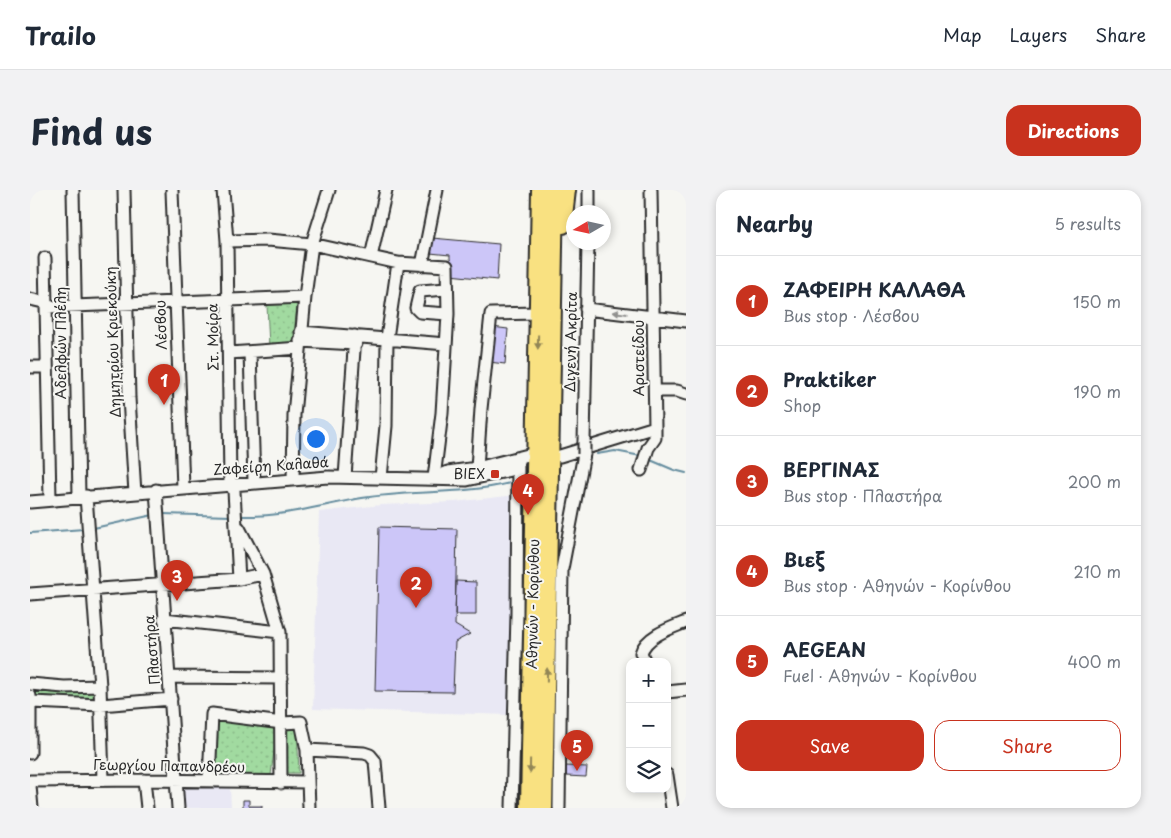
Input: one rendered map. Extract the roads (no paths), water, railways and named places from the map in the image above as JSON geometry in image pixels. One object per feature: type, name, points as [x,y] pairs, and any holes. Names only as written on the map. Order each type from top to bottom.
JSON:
[{"type":"highway","points":[[531,190],[532,232],[539,275]]},
{"type":"highway","name":"Αθηνών - Κορίνθου","points":[[529,808],[525,614],[536,453],[540,190]]},
{"type":"highway","name":"Αθηνών - Κορίνθου","points":[[544,808],[555,190]]},
{"type":"highway","points":[[554,264],[565,217],[567,190]]},
{"type":"highway","points":[[549,537],[562,569]]},
{"type":"highway","points":[[547,630],[561,607]]},
{"type":"street","name":"Αδελφών Πλέλη","points":[[74,190],[83,496],[100,686],[103,780]]},
{"type":"street","name":"Δημητρίου Κριεκούκη","points":[[124,190],[126,304],[135,493]]},
{"type":"street","name":"Λέσβου","points":[[172,190],[183,488]]},
{"type":"street","name":"Στ. Μοίρα","points":[[222,190],[227,241],[230,484],[234,491],[239,579]]},
{"type":"street","points":[[293,480],[294,415],[305,297],[312,244],[329,190]]},
{"type":"street","points":[[372,257],[386,190]]},
{"type":"street","points":[[422,265],[437,190]]},
{"type":"street","points":[[589,190],[589,205]]},
{"type":"street","name":"Αριστείδου","points":[[641,467],[646,452],[655,438],[651,190]]},
{"type":"street","points":[[227,241],[268,240],[312,244],[398,262],[447,266],[448,314],[442,413],[434,478]]},
{"type":"street","name":"Διγενή Ακρίτα","points":[[559,808],[562,569],[584,454],[588,250]]},
{"type":"street","points":[[45,258],[50,499]]},
{"type":"street","points":[[381,478],[386,426],[388,338],[398,262]]},
{"type":"street","points":[[447,289],[420,291],[416,308],[420,312],[448,314]]},
{"type":"street","points":[[47,307],[77,304],[228,301],[305,297]]},
{"type":"street","points":[[30,299],[43,302],[47,307]]},
{"type":"street","points":[[586,309],[686,321]]},
{"type":"street","points":[[477,468],[491,314],[538,313]]},
{"type":"street","points":[[229,353],[250,352],[300,341],[388,338],[446,344]]},
{"type":"street","points":[[345,477],[356,340]]},
{"type":"street","points":[[250,352],[254,482]]},
{"type":"street","points":[[30,367],[47,367]]},
{"type":"street","points":[[655,391],[677,391],[686,394]]},
{"type":"street","points":[[560,456],[655,427]]},
{"type":"street","points":[[434,478],[448,472],[516,464],[536,453]]},
{"type":"street","points":[[512,808],[525,614],[516,464]]},
{"type":"street","name":"Ζαφείρη Καλαθά","points":[[30,502],[254,482],[345,477],[467,480],[516,464]]},
{"type":"street","name":"Πλαστήρα","points":[[156,490],[178,808]]},
{"type":"street","points":[[236,523],[263,574],[280,632],[282,678],[281,783]]},
{"type":"street","points":[[30,594],[92,588],[239,579],[263,574]]},
{"type":"street","points":[[164,619],[280,632]]},
{"type":"street","points":[[643,658],[641,652],[643,646],[653,638],[686,622]]},
{"type":"street","points":[[169,677],[282,678]]},
{"type":"street","points":[[30,684],[64,687],[100,686]]},
{"type":"street","points":[[30,689],[30,753]]},
{"type":"street","points":[[671,692],[686,690]]},
{"type":"street","points":[[31,702],[101,705],[171,700]]},
{"type":"street","points":[[209,781],[212,714],[282,724],[301,722],[307,750],[309,808]]},
{"type":"street","points":[[307,750],[364,753],[370,755],[374,761],[379,808]]},
{"type":"street","points":[[144,780],[147,808]]},
{"type":"street","name":"Γεωργίου Παπανδρέου","points":[[30,781],[308,782]]},
{"type":"street","points":[[30,786],[32,808]]},
{"type":"street","points":[[670,793],[672,808]]},
{"type":"waterway","points":[[597,454],[615,451],[641,456]]},
{"type":"waterway","points":[[648,459],[686,473]]},
{"type":"waterway","points":[[242,516],[288,513],[362,498],[473,489],[510,483]]},
{"type":"waterway","points":[[163,514],[231,516]]},
{"type":"waterway","points":[[94,528],[153,515]]},
{"type":"waterway","points":[[30,533],[84,529]]},
{"type":"place","name":"ΖΑΦΕΙΡΗ ΚΑΛΑΘΑ","points":[[164,405]]},
{"type":"place","name":"ΒΙΕΧ","points":[[495,474]]},
{"type":"place","name":"Βιεξ","points":[[528,515]]},
{"type":"place","name":"ΒΕΡΓΙΝΑΣ","points":[[177,601]]},
{"type":"place","name":"Praktiker","points":[[416,608]]},
{"type":"place","name":"AEGEAN","points":[[577,771]]}]
